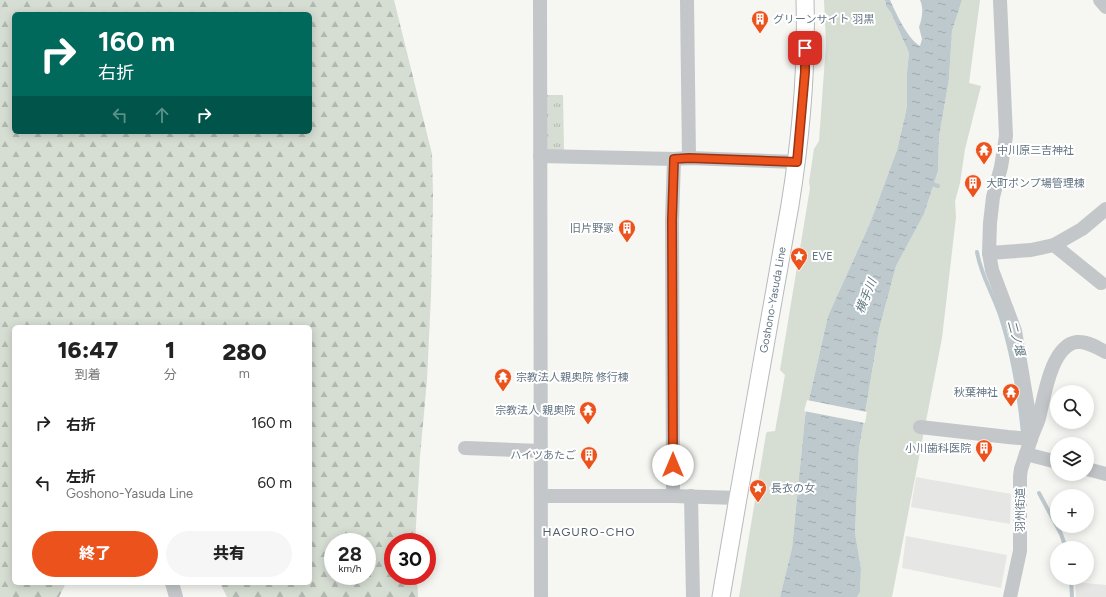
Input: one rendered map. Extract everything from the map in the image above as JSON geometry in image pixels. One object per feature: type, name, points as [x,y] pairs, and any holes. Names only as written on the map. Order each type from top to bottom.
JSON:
[{"type":"main road","name":"Goshono-Yasuda Line","points":[[721,597],[797,162],[805,72],[805,0]]},
{"type":"street","points":[[540,0],[541,597]]},
{"type":"street","points":[[687,0],[689,158]]},
{"type":"street","points":[[920,427],[1008,438],[1031,438],[1030,420],[1015,331],[992,270],[989,253],[990,223],[994,197],[1002,167],[1006,136],[1000,0]]},
{"type":"street","points":[[1100,0],[1106,7]]},
{"type":"street","points":[[540,156],[674,159],[689,158],[797,162]]},
{"type":"street","points":[[673,496],[672,220],[674,159]]},
{"type":"street","points":[[989,253],[1031,250],[1054,246],[1082,229],[1106,209]]},
{"type":"street","points":[[1054,246],[1101,284]]},
{"type":"street","name":"羽州街道","points":[[1010,597],[1020,551],[1021,469],[1038,420],[1046,383],[1052,369],[1065,348],[1076,342],[1086,342],[1106,352]]},
{"type":"street","points":[[465,448],[541,451]]},
{"type":"street","points":[[1026,454],[1050,460]]},
{"type":"street","points":[[1094,471],[1106,474]]},
{"type":"street","points":[[541,496],[691,496],[738,498]]},
{"type":"street","points":[[691,496],[693,597]]},
{"type":"street","points":[[173,585],[176,597]]},
{"type":"shaded area","points":[[916,477],[1011,494],[1010,524],[911,507]]},
{"type":"shaded area","points":[[906,536],[1007,555],[1001,588],[902,568]]},
{"type":"shaded area","points":[[1075,585],[1106,585],[1106,597],[1076,597]]},
{"type":"green space","points":[[0,0],[394,0],[432,154],[433,197],[431,295],[427,380],[420,456],[416,533],[384,533],[384,585],[417,585],[418,597],[227,597],[221,585],[312,585],[312,325],[12,325],[12,585],[65,585],[59,597],[0,597]]},
{"type":"green space","points":[[824,0],[885,0],[886,6],[891,13],[909,53],[907,72],[907,107],[897,150],[870,223],[828,316],[805,417],[792,548],[780,597],[739,597],[766,434],[767,432],[775,431],[785,375],[780,370],[810,188],[809,182],[814,149],[819,141],[826,44]]},
{"type":"green space","points":[[962,0],[980,0],[969,83],[981,86],[965,149],[960,183],[955,201],[956,217],[942,338],[892,597],[857,597],[860,592],[861,568],[855,533],[859,449],[879,330],[896,266],[924,214],[938,171],[939,137],[949,79],[952,31]]},
{"type":"green space","points":[[546,95],[563,95],[564,151],[547,151]]},
{"type":"water","name":"横手川","points":[[885,0],[890,0],[906,31],[920,46],[922,39],[919,27],[922,17],[922,10],[920,0],[962,0],[952,31],[949,79],[939,137],[938,171],[924,214],[896,266],[879,330],[859,449],[855,533],[861,568],[860,592],[857,597],[780,597],[792,548],[805,417],[828,316],[870,223],[897,150],[907,107],[907,72],[909,53],[891,13],[886,6]]},
{"type":"pier","points":[[807,400],[867,412],[865,423],[804,411]]},
{"type":"waterway","name":"二ノ堰","points":[[929,183],[938,186]]},
{"type":"waterway","name":"二ノ堰","points":[[977,252],[981,269],[995,301],[1009,346],[1023,433]]},
{"type":"waterway","name":"二ノ堰","points":[[1039,493],[1064,541]]},
{"type":"waterway","name":"二ノ堰","points":[[1071,585],[1072,597]]},
{"type":"place","name":"グリーンサイト 羽黒","points":[[760,34]]},
{"type":"place","name":"中川原三吉神社","points":[[984,165]]},
{"type":"place","name":"大町ポンプ場管理棟","points":[[973,198]]},
{"type":"place","name":"旧片野家","points":[[627,243]]},
{"type":"place","name":"EVE","points":[[799,271]]},
{"type":"place","name":"宗教法人親奥院 修行棟","points":[[503,392]]},
{"type":"place","name":"秋葉神社","points":[[1011,407]]},
{"type":"place","name":"宗教法人 親奥院","points":[[588,425]]},
{"type":"place","name":"小川歯科医院","points":[[984,463]]},
{"type":"place","name":"ハイツあたご","points":[[589,470]]},
{"type":"place","name":"長衣の女","points":[[758,503]]},
{"type":"district","name":"HAGURO-CHO","points":[[589,532]]},
{"type":"route","points":[[673,465],[672,220],[674,159],[689,158],[797,162],[805,72],[805,48]]}]
